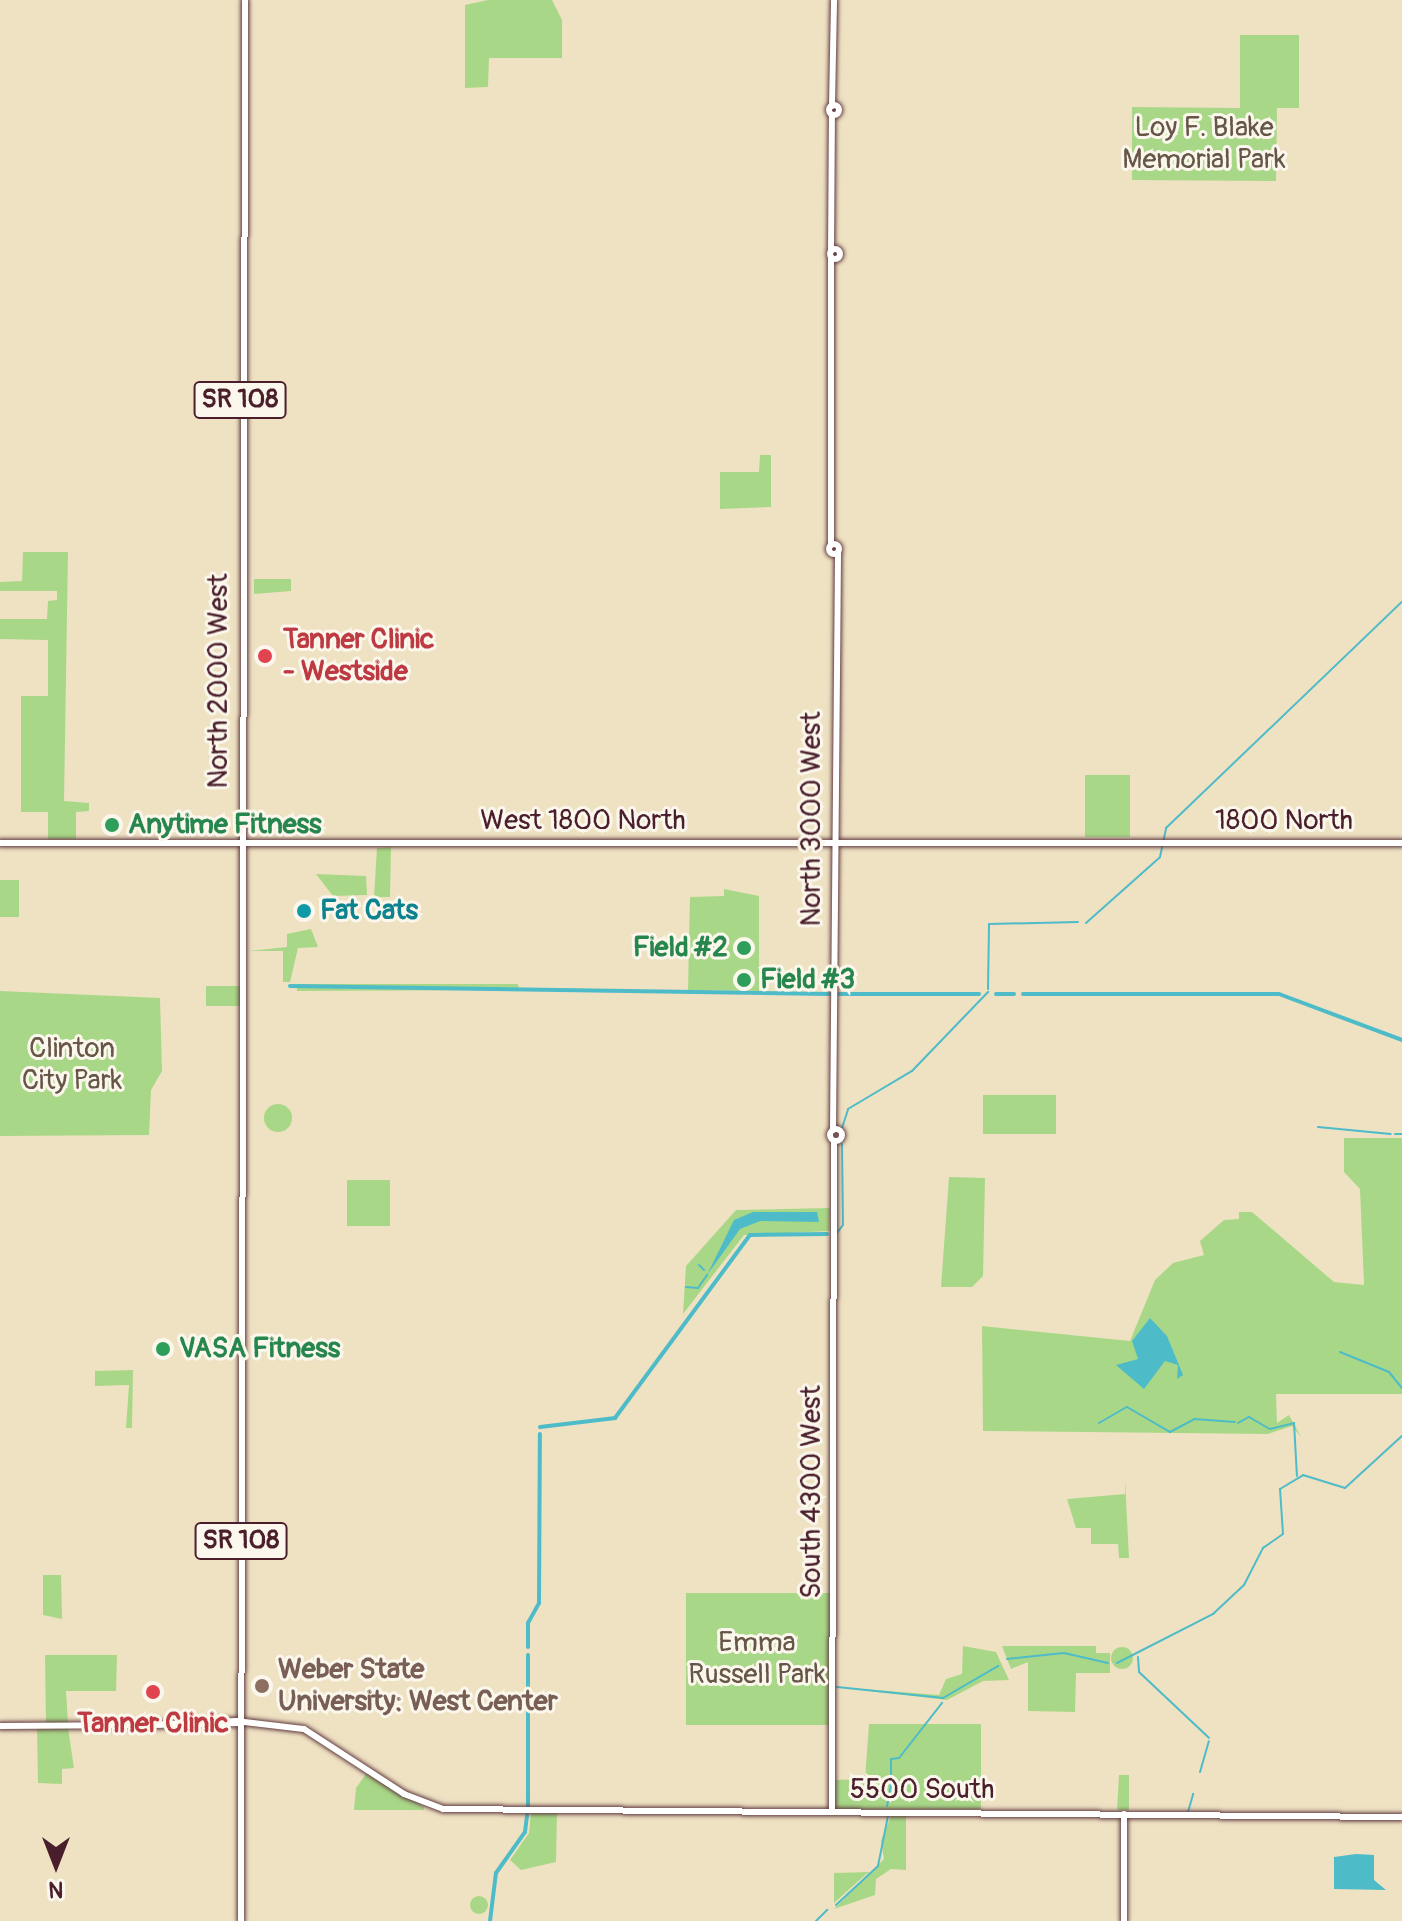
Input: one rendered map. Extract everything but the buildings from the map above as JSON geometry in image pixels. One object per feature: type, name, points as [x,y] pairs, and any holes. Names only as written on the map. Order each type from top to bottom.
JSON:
[{"type":"main road","name":"North 2000 West","points":[[241,1723],[245,0]]},
{"type":"main road","name":"North 3000 West","points":[[834,0],[834,1364]]},
{"type":"main road","name":"West 1800 North","points":[[0,843],[1164,842]]},
{"type":"main road","name":"1800 North","points":[[1164,842],[1402,843]]},
{"type":"main road","name":"South 4300 West","points":[[832,1812],[834,1364]]},
{"type":"main road","points":[[0,1726],[241,1723]]},
{"type":"main road","name":"SR 108","points":[[241,1723],[241,1921]]},
{"type":"main road","name":"5500 South","points":[[241,1723],[320,1736],[404,1794],[443,1809],[1402,1817]]},
{"type":"main road","points":[[1124,1814],[1124,1921]]},
{"type":"green space","points":[[488,0],[552,0],[562,20],[562,58],[489,58],[488,87],[465,88],[465,5]]},
{"type":"green space","name":"Loy F. Blake Memorial Park","points":[[1240,35],[1299,35],[1299,108],[1277,108],[1276,181],[1132,180],[1132,107],[1240,108]]},
{"type":"green space","points":[[760,455],[771,455],[771,507],[720,509],[720,472],[759,472]]},
{"type":"green space","points":[[23,552],[68,552],[64,801],[89,803],[89,811],[76,812],[76,839],[48,839],[48,812],[21,812],[21,696],[48,696],[48,640],[0,639],[0,619],[47,619],[48,601],[57,600],[57,591],[0,591],[0,582],[22,581]]},
{"type":"green space","points":[[254,579],[291,579],[291,591],[254,594]]},
{"type":"green space","points":[[1085,775],[1130,775],[1130,837],[1085,837]]},
{"type":"green space","points":[[391,847],[390,897],[374,897],[377,848]]},
{"type":"green space","points":[[316,874],[366,876],[367,895],[333,896]]},
{"type":"green space","points":[[0,880],[19,880],[19,917],[0,917]]},
{"type":"green space","points":[[724,889],[759,896],[759,991],[688,990],[690,897],[724,896]]},
{"type":"green space","points":[[311,929],[318,947],[298,948],[290,982],[283,982],[283,951],[248,951],[287,947],[287,934]]},
{"type":"green space","points":[[297,984],[518,984],[519,990],[297,991]]},
{"type":"green space","points":[[206,986],[240,986],[240,1006],[206,1006]]},
{"type":"green space","name":"Clinton City Park","points":[[0,991],[160,998],[162,1071],[151,1090],[149,1135],[0,1136]]},
{"type":"green space","points":[[983,1095],[1056,1095],[1056,1134],[983,1134]]},
{"type":"green space","points":[[278,1104],[288,1108],[292,1118],[288,1128],[278,1132],[268,1128],[264,1118],[268,1108]]},
{"type":"green space","points":[[1344,1138],[1402,1138],[1402,1394],[1276,1394],[1277,1423],[1289,1415],[1301,1437],[1292,1426],[1268,1434],[983,1431],[982,1326],[1130,1341],[1155,1280],[1173,1263],[1204,1255],[1200,1241],[1224,1220],[1239,1219],[1239,1212],[1252,1212],[1334,1282],[1364,1285],[1360,1189],[1344,1172]]},
{"type":"green space","points":[[949,1177],[985,1178],[983,1276],[972,1287],[941,1287]]},
{"type":"green space","points":[[347,1180],[390,1180],[390,1226],[347,1226]]},
{"type":"green space","points":[[830,1208],[829,1231],[744,1235],[683,1314],[686,1266],[736,1210]]},
{"type":"green space","points":[[133,1370],[132,1428],[126,1428],[129,1385],[95,1386],[95,1371]]},
{"type":"green space","points":[[1125,1480],[1129,1558],[1119,1558],[1118,1544],[1091,1544],[1091,1528],[1076,1528],[1067,1499],[1125,1494]]},
{"type":"green space","points":[[43,1575],[61,1575],[62,1619],[43,1615]]},
{"type":"green space","name":"Emma Russell Park","points":[[686,1593],[831,1593],[831,1725],[686,1725]]},
{"type":"green space","points":[[963,1646],[996,1652],[1009,1680],[983,1681],[947,1700],[837,1687],[939,1695],[946,1679],[962,1674]]},
{"type":"green space","points":[[1002,1646],[1096,1646],[1096,1653],[1110,1653],[1110,1673],[1076,1673],[1075,1712],[1028,1711],[1028,1662],[1011,1669]]},
{"type":"green space","points":[[1122,1647],[1130,1650],[1133,1658],[1130,1666],[1122,1669],[1114,1666],[1111,1658],[1114,1650]]},
{"type":"green space","points":[[45,1655],[117,1655],[116,1691],[66,1691],[68,1723],[46,1723]]},
{"type":"green space","points":[[869,1724],[981,1724],[981,1809],[834,1809],[834,1780],[865,1779]]},
{"type":"green space","points":[[37,1728],[68,1728],[74,1768],[62,1769],[62,1784],[38,1783]]},
{"type":"green space","points":[[369,1770],[424,1807],[424,1810],[354,1810],[356,1788]]},
{"type":"green space","points":[[1119,1775],[1129,1775],[1129,1810],[1117,1810]]},
{"type":"green space","points":[[531,1813],[557,1813],[556,1862],[521,1870],[510,1860],[529,1833]]},
{"type":"green space","points":[[891,1816],[906,1816],[906,1870],[891,1869],[876,1879],[875,1895],[834,1909],[884,1859],[881,1841]]},
{"type":"green space","points":[[870,1872],[865,1875],[834,1903],[834,1873]]},
{"type":"green space","points":[[479,1896],[488,1905],[479,1914],[470,1905]]},
{"type":"water","points":[[753,1212],[817,1212],[819,1222],[760,1221],[740,1229],[707,1275],[734,1220]]},
{"type":"water","points":[[1150,1318],[1167,1336],[1183,1375],[1177,1379],[1178,1365],[1165,1361],[1144,1389],[1116,1365],[1138,1359],[1132,1341]]},
{"type":"water","points":[[1374,1855],[1374,1880],[1386,1890],[1334,1889],[1334,1857]]},
{"type":"waterway","points":[[1086,923],[1160,857],[1166,828],[1402,602]]},
{"type":"waterway","points":[[988,989],[989,924],[1078,922]]},
{"type":"waterway","points":[[290,986],[829,994]]},
{"type":"waterway","points":[[842,1128],[848,1109],[912,1071],[988,992]]},
{"type":"waterway","points":[[839,994],[979,994]]},
{"type":"waterway","points":[[996,994],[1014,994]]},
{"type":"waterway","points":[[1023,994],[1279,994],[1402,1040]]},
{"type":"waterway","points":[[1318,1127],[1391,1134]]},
{"type":"waterway","points":[[1395,1134],[1402,1134]]},
{"type":"waterway","points":[[836,1234],[843,1225],[842,1144]]},
{"type":"waterway","points":[[540,1427],[615,1418],[750,1235],[827,1234]]},
{"type":"waterway","points":[[699,1265],[704,1270]]},
{"type":"waterway","points":[[686,1287],[698,1288],[707,1275]]},
{"type":"waterway","points":[[1340,1352],[1389,1372],[1402,1388]]},
{"type":"waterway","points":[[1099,1423],[1127,1407],[1170,1432],[1194,1419],[1235,1422]]},
{"type":"waterway","points":[[1238,1423],[1249,1417],[1270,1429],[1294,1423],[1297,1476]]},
{"type":"waterway","points":[[528,1647],[528,1623],[539,1603],[540,1434]]},
{"type":"waterway","points":[[1117,1663],[1213,1614],[1244,1585],[1263,1548],[1283,1534],[1280,1489],[1303,1475],[1345,1488],[1402,1436]]},
{"type":"waterway","points":[[770,1647],[775,1638]]},
{"type":"waterway","points":[[1007,1659],[1064,1653],[1108,1663]]},
{"type":"waterway","points":[[528,1655],[528,1806]]},
{"type":"waterway","points":[[1138,1657],[1139,1672],[1209,1738]]},
{"type":"waterway","points":[[943,1698],[998,1666]]},
{"type":"waterway","points":[[837,1687],[943,1698]]},
{"type":"waterway","points":[[891,1778],[891,1759],[899,1758],[942,1703]]},
{"type":"waterway","points":[[1200,1772],[1209,1741]]},
{"type":"waterway","points":[[887,1806],[892,1781]]},
{"type":"waterway","points":[[1188,1812],[1193,1794]]},
{"type":"waterway","points":[[490,1921],[496,1873],[525,1832],[527,1815]]},
{"type":"waterway","points":[[836,1905],[878,1866],[888,1816]]},
{"type":"waterway","points":[[816,1921],[827,1910]]},
{"type":"place","name":"Tanner Clinic - Westside","points":[[265,656]]},
{"type":"place","name":"Anytime Fitness","points":[[112,825]]},
{"type":"place","name":"Fat Cats","points":[[304,911]]},
{"type":"place","name":"Field #2","points":[[744,948]]},
{"type":"place","name":"Field #3","points":[[744,980]]},
{"type":"place","name":"VASA Fitness","points":[[163,1349]]},
{"type":"place","name":"Weber State University: West Center","points":[[262,1686]]},
{"type":"place","name":"Tanner Clinic","points":[[153,1692]]}]
